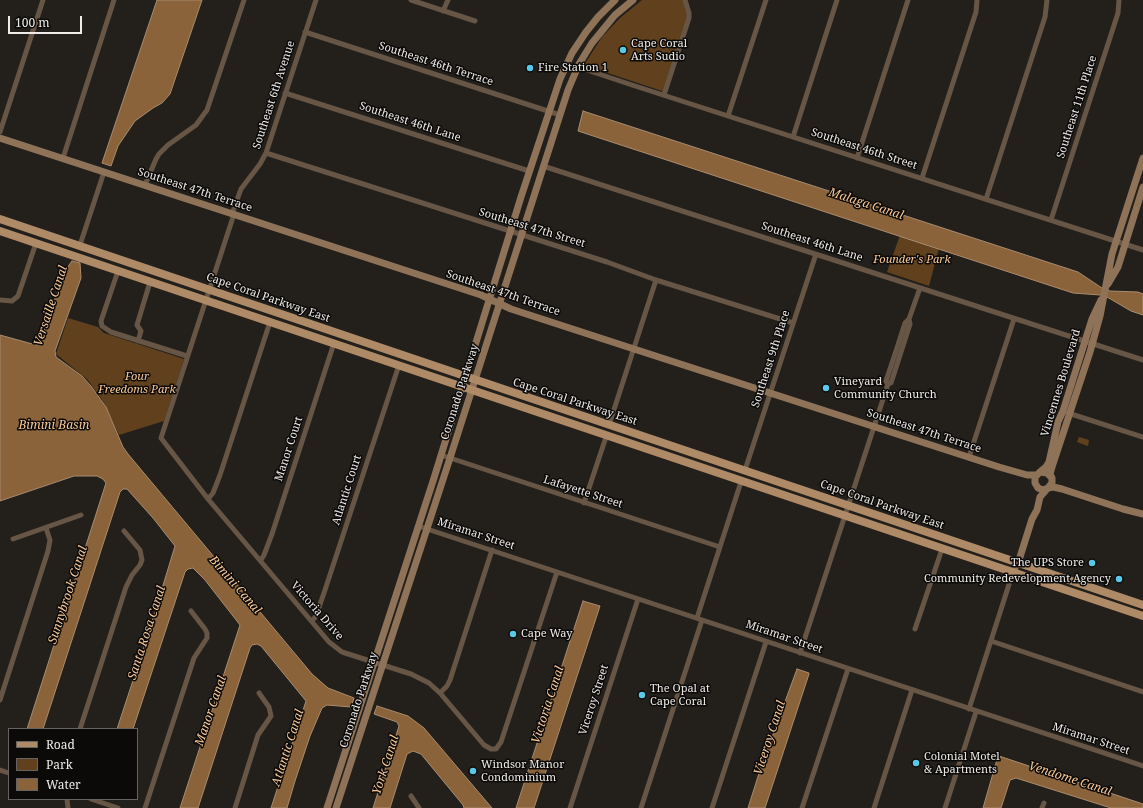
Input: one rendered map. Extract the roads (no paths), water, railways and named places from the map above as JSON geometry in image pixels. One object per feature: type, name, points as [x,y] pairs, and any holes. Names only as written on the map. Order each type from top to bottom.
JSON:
[{"type":"main road","name":"Cape Coral Parkway East","points":[[0,219],[1143,605]]},
{"type":"main road","name":"Cape Coral Parkway East","points":[[0,231],[1143,616]]},
{"type":"main road","points":[[36,243],[39,239],[44,239],[86,252],[100,252]]},
{"type":"main road","points":[[554,417],[564,416],[602,427],[609,425]]},
{"type":"main road","points":[[608,435],[612,432],[619,432],[649,442],[661,442]]},
{"type":"main road","points":[[692,464],[700,462],[738,473],[746,470]]},
{"type":"main road","points":[[743,481],[747,478],[754,478],[784,488],[796,487]]},
{"type":"street","points":[[0,132],[43,0]]},
{"type":"street","points":[[63,158],[114,0]]},
{"type":"street","points":[[145,185],[159,154],[168,145],[196,125],[207,110],[244,0]]},
{"type":"street","name":"Southeast 6th Avenue","points":[[161,438],[241,189],[260,164],[266,153],[316,0]]},
{"type":"street","points":[[411,0],[475,21]]},
{"type":"street","points":[[443,11],[448,0]]},
{"type":"street","name":"Coronado Parkway","points":[[327,808],[560,79],[577,45],[592,24],[615,0]]},
{"type":"street","name":"Coronado Parkway","points":[[336,808],[572,78],[579,64],[604,27],[615,15],[633,0]]},
{"type":"street","points":[[664,95],[688,18],[689,13],[685,0]]},
{"type":"street","points":[[728,116],[766,0]]},
{"type":"street","points":[[793,137],[837,0]]},
{"type":"street","points":[[857,158],[908,0]]},
{"type":"street","points":[[922,178],[976,12],[977,0]]},
{"type":"street","points":[[986,199],[1046,17],[1047,0]]},
{"type":"street","name":"Southeast 11th Place","points":[[1051,220],[1118,13],[1119,0]]},
{"type":"street","name":"Southeast 46th Terrace","points":[[305,32],[560,115]]},
{"type":"street","name":"Southeast 46th Street","points":[[579,64],[587,70],[1143,250]]},
{"type":"street","name":"Southeast 46th Lane","points":[[285,93],[530,171]]},
{"type":"street","name":"Southeast 47th Terrace","points":[[0,138],[482,294],[511,309],[874,427],[999,467],[1028,475],[1038,474]]},
{"type":"street","name":"Southeast 47th Street","points":[[266,153],[793,323]]},
{"type":"street","name":"Vincennes Boulevard","points":[[1038,474],[1049,462],[1057,424],[1067,412],[1092,344],[1100,316],[1112,254],[1143,158]]},
{"type":"street","name":"Southeast 46th Lane","points":[[544,166],[1143,360]]},
{"type":"street","points":[[530,171],[535,178],[531,194],[533,199]]},
{"type":"street","points":[[80,245],[104,172]]},
{"type":"street","name":"Vincennes Boulevard","points":[[1106,287],[1118,268],[1143,187]]},
{"type":"street","points":[[0,300],[12,301],[17,299],[20,294],[36,243]]},
{"type":"street","name":"Southeast 9th Place","points":[[746,470],[816,254]]},
{"type":"street","points":[[118,271],[101,321],[102,326],[111,332],[187,356]]},
{"type":"street","points":[[609,425],[656,280]]},
{"type":"street","points":[[138,341],[141,330],[137,325],[150,282]]},
{"type":"street","points":[[800,653],[888,384],[886,381],[905,323],[909,319],[920,288]]},
{"type":"street","name":"Vincennes Boulevard","points":[[1051,478],[1053,463],[1085,342],[1095,311],[1103,298]]},
{"type":"street","points":[[969,457],[1014,319]]},
{"type":"street","points":[[208,499],[213,493],[220,475],[270,322]]},
{"type":"street","name":"Manor Court","points":[[261,560],[272,534],[334,343]]},
{"type":"street","name":"Atlantic Court","points":[[312,620],[316,616],[325,590],[398,365]]},
{"type":"street","points":[[1067,412],[1143,437]]},
{"type":"street","points":[[584,503],[608,435]]},
{"type":"street","name":"Victoria Drive","points":[[161,438],[208,499],[312,620],[329,642],[337,649],[421,678],[429,683],[440,693],[484,745],[491,749],[496,749],[502,742],[557,572]]},
{"type":"street","name":"Lafayette Street","points":[[441,455],[720,547]]},
{"type":"street","name":"Southeast 47th Terrace","points":[[999,467],[1007,472],[1030,480],[1035,485]]},
{"type":"street","points":[[969,709],[1013,572],[1032,519],[1037,491],[1035,485],[1038,474],[1047,473],[1057,483],[1078,491],[1086,496]]},
{"type":"street","points":[[1032,519],[1037,510],[1040,497],[1052,483],[1051,478]]},
{"type":"street","points":[[641,808],[700,619],[720,547],[740,485],[743,481]]},
{"type":"street","points":[[1035,485],[1040,489],[1058,488],[1143,514]]},
{"type":"street","points":[[1123,509],[1133,515],[1143,518]]},
{"type":"street","points":[[13,539],[80,515]]},
{"type":"street","name":"Miramar Street","points":[[418,526],[976,712],[1143,766]]},
{"type":"street","points":[[0,700],[48,550],[50,542],[46,528]]},
{"type":"street","points":[[80,728],[126,587],[142,560],[140,550],[124,531]]},
{"type":"street","points":[[915,629],[942,549]]},
{"type":"street","points":[[440,693],[447,686],[450,680],[492,550]]},
{"type":"street","name":"Viceroy Street","points":[[570,808],[638,599]]},
{"type":"street","points":[[145,808],[194,658],[207,638],[205,629],[191,611]]},
{"type":"street","points":[[991,641],[1143,692]]},
{"type":"street","points":[[712,808],[766,642]]},
{"type":"street","points":[[802,808],[848,669]]},
{"type":"street","points":[[874,808],[912,690]]},
{"type":"street","points":[[235,808],[258,735],[271,716],[269,707],[259,693]]},
{"type":"street","points":[[945,808],[976,712]]},
{"type":"street","points":[[339,771],[347,773]]},
{"type":"street","points":[[411,796],[419,808]]},
{"type":"street","points":[[94,800],[118,808]]},
{"type":"water","points":[[157,0],[202,0],[170,94],[162,103],[135,121],[118,146],[111,166],[102,163]]},
{"type":"water","name":"Malaga Canal","points":[[583,111],[1078,272],[1102,288],[1110,291],[1138,292],[1143,294],[1143,315],[1131,311],[1107,297],[1073,293],[578,131]]},
{"type":"water","points":[[72,261],[80,263],[81,278],[55,351],[56,357],[82,376],[91,386],[106,407],[123,447],[128,454],[312,674],[328,688],[354,698],[351,707],[327,705],[322,708],[310,736],[287,808],[271,808],[306,701],[261,646],[257,644],[252,645],[250,648],[198,808],[180,808],[240,625],[205,580],[193,568],[188,569],[185,572],[133,728],[117,728],[175,546],[153,518],[127,489],[123,489],[120,492],[43,728],[27,728],[106,483],[103,479],[97,476],[74,476],[0,501],[0,335],[36,345],[40,343],[64,272]]},
{"type":"water","points":[[583,601],[600,606],[534,808],[516,808]]},
{"type":"water","points":[[797,669],[809,674],[765,808],[748,808],[761,767]]},
{"type":"water","points":[[377,706],[408,716],[424,728],[492,808],[464,808],[421,754],[413,751],[407,754],[390,808],[373,808],[399,726],[397,722],[374,714]]},
{"type":"water","points":[[998,756],[1143,804],[1143,808],[1111,808],[1016,778],[1010,780],[1001,808],[983,808]]},
{"type":"place","name":"Cape Coral Arts Sudio","points":[[623,50]]},
{"type":"place","name":"Fire Station 1","points":[[530,68]]},
{"type":"place","name":"Vineyard Community Church","points":[[826,388]]},
{"type":"place","name":"The UPS Store","points":[[1092,563]]},
{"type":"place","name":"Community Redevelopment Agency","points":[[1119,579]]},
{"type":"place","name":"Cape Way","points":[[513,634]]},
{"type":"place","name":"The Opal at Cape Coral","points":[[642,695]]},
{"type":"place","name":"Colonial Motel & Apartments","points":[[916,763]]},
{"type":"place","name":"Windsor Manor Condominium","points":[[473,771]]},
{"type":"park label","name":"Founder's Park","points":[[912,260]]},
{"type":"park label","name":"Four Freedoms Park","points":[[137,383]]},
{"type":"water label","name":"Versaille Canal","points":[[51,306]]},
{"type":"water label","name":"Bimini Basin","points":[[54,426]]},
{"type":"water label","name":"Bimini Canal","points":[[235,585]]},
{"type":"water label","name":"Sunnybrook Canal","points":[[68,595]]},
{"type":"water label","name":"Santa Rosa Canal","points":[[147,633]]},
{"type":"water label","name":"Victoria Canal","points":[[548,705]]},
{"type":"water label","name":"Manor Canal","points":[[211,711]]},
{"type":"water label","name":"Viceroy Canal","points":[[770,738]]},
{"type":"water label","name":"Atlantic Canal","points":[[288,748]]},
{"type":"water label","name":"York Canal","points":[[386,765]]},
{"type":"water label","name":"Vendome Canal","points":[[1070,779]]}]
